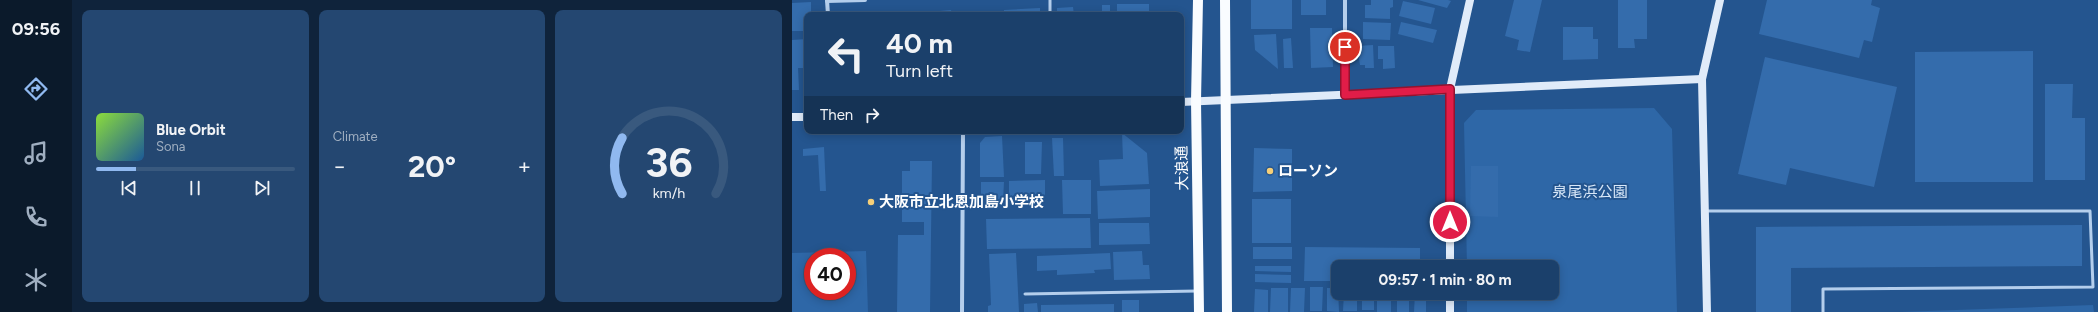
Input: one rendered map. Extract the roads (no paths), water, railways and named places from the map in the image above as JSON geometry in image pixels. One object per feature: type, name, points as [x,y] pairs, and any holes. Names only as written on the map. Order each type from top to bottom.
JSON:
[{"type":"main road","name":"大浪通","points":[[1198,0],[1196,101],[1199,312]]},
{"type":"main road","points":[[1225,0],[1227,100],[1227,312]]},
{"type":"street","points":[[828,12],[827,1],[865,0]]},
{"type":"street","points":[[1345,0],[1345,95]]},
{"type":"street","points":[[1450,260],[1450,89],[1470,0]]},
{"type":"street","points":[[1707,312],[1702,79],[1720,0]]},
{"type":"street","points":[[1184,102],[1702,79]]},
{"type":"street","points":[[792,117],[804,117]]},
{"type":"street","points":[[962,312],[963,134]]},
{"type":"street","points":[[1450,300],[1450,312]]},
{"type":"lane","points":[[1050,0],[1050,12]]},
{"type":"lane","points":[[1706,211],[2090,211],[2093,287],[1823,289],[1823,312]]},
{"type":"lane","points":[[1025,294],[1199,290]]},
{"type":"place","name":"ローソン","points":[[1270,171]]},
{"type":"place","name":"大阪市立北恩加島小学校","points":[[871,202]]},
{"type":"park label","name":"泉尾浜公園","points":[[1590,192]]}]
